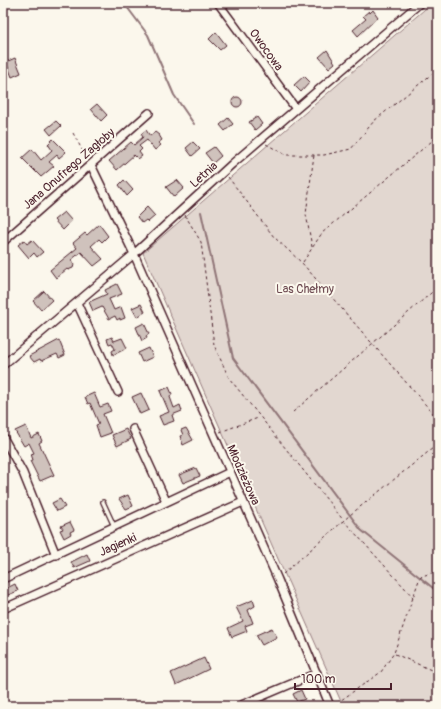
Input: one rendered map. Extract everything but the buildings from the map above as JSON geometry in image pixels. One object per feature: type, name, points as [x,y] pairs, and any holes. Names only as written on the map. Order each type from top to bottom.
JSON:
[{"type":"street","name":"Owocowa","points":[[218,3],[296,109]]},
{"type":"street","name":"Letnia","points":[[3,365],[24,345],[77,303],[134,254],[224,172],[420,3]]},
{"type":"street","name":"Jana Onufrego Zagłoby","points":[[3,242],[149,113]]},
{"type":"street","name":"Młodzieżowa","points":[[91,165],[134,254],[278,580],[317,673],[333,705]]},
{"type":"street","points":[[77,303],[118,392]]},
{"type":"street","points":[[134,429],[166,501]]},
{"type":"street","points":[[3,438],[23,473],[56,555]]},
{"type":"street","points":[[3,578],[56,555],[166,501],[230,472]]},
{"type":"street","name":"Jagienki","points":[[3,609],[243,502]]},
{"type":"street","points":[[239,706],[317,673]]},
{"type":"lane","points":[[103,502],[114,526]]},
{"type":"path","points":[[260,141],[286,155],[324,155],[351,149],[374,122],[438,69]]},
{"type":"path","points":[[73,133],[91,165]]},
{"type":"path","points":[[302,263],[322,233],[438,136]]},
{"type":"path","points":[[312,247],[306,214],[314,155]]},
{"type":"path","points":[[224,172],[274,237],[302,263],[438,419]]},
{"type":"path","points":[[182,210],[201,242],[214,345],[229,378],[259,418],[344,521],[413,597]]},
{"type":"path","points":[[293,412],[438,287]]},
{"type":"path","points":[[213,435],[259,418]]},
{"type":"path","points":[[278,580],[344,521],[438,444]]},
{"type":"path","points":[[333,705],[381,672],[394,653],[419,580],[422,576],[438,571]]},
{"type":"path","points":[[394,653],[438,673]]},
{"type":"green space","name":"Las Chełmy","points":[[432,3],[438,3],[438,706],[343,706],[143,253]]},
{"type":"waterway","points":[[124,3],[148,35],[174,95],[194,124]]},
{"type":"waterway","points":[[201,212],[233,358],[361,530],[438,592]]}]
